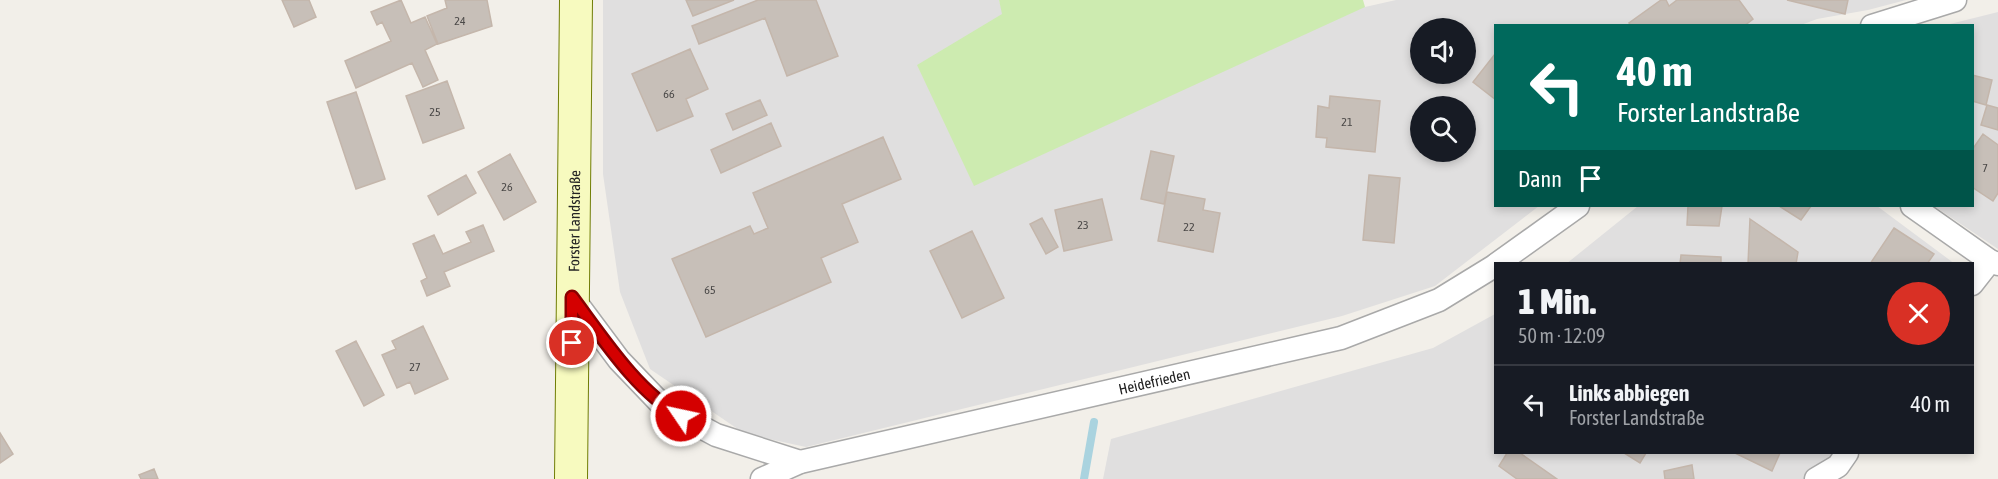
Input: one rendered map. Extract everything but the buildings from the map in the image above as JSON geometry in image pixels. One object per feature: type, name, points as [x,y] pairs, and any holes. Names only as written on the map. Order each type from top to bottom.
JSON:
[{"type":"main road","name":"Forster Landstraße","points":[[570,479],[576,0]]},
{"type":"street","points":[[1878,24],[1955,0]]},
{"type":"street","name":"Heidefrieden","points":[[1499,262],[1577,207]]},
{"type":"street","points":[[1913,207],[1994,262],[1974,282]]},
{"type":"street","name":"Heidefrieden","points":[[762,479],[800,462],[1341,338],[1439,300],[1494,265]]},
{"type":"street","points":[[572,297],[619,360],[664,407],[716,435],[800,462]]},
{"type":"street","points":[[1816,479],[1838,466],[1846,454]]},
{"type":"shaded area","points":[[603,0],[999,0],[1003,14],[1365,7],[1396,0],[1906,0],[1868,10],[1817,19],[1804,24],[1494,24],[1494,207],[1538,207],[1435,286],[1342,316],[806,447],[745,434],[650,369],[620,292],[603,174]]},
{"type":"shaded area","points":[[1998,12],[1998,249],[1935,207],[1974,207],[1974,24],[1950,24]]},
{"type":"shaded area","points":[[1637,207],[1878,207],[1952,262],[1568,262]]},
{"type":"shaded area","points":[[1494,315],[1494,454],[1833,454],[1816,479],[1103,479],[1111,439],[1433,348]]},
{"type":"green space","points":[[999,0],[1363,0],[1365,7],[974,186],[917,65],[1002,14]]},
{"type":"waterway","points":[[1084,479],[1094,422]]},
{"type":"route","points":[[572,343],[572,297],[619,360],[664,407],[681,416]]}]
